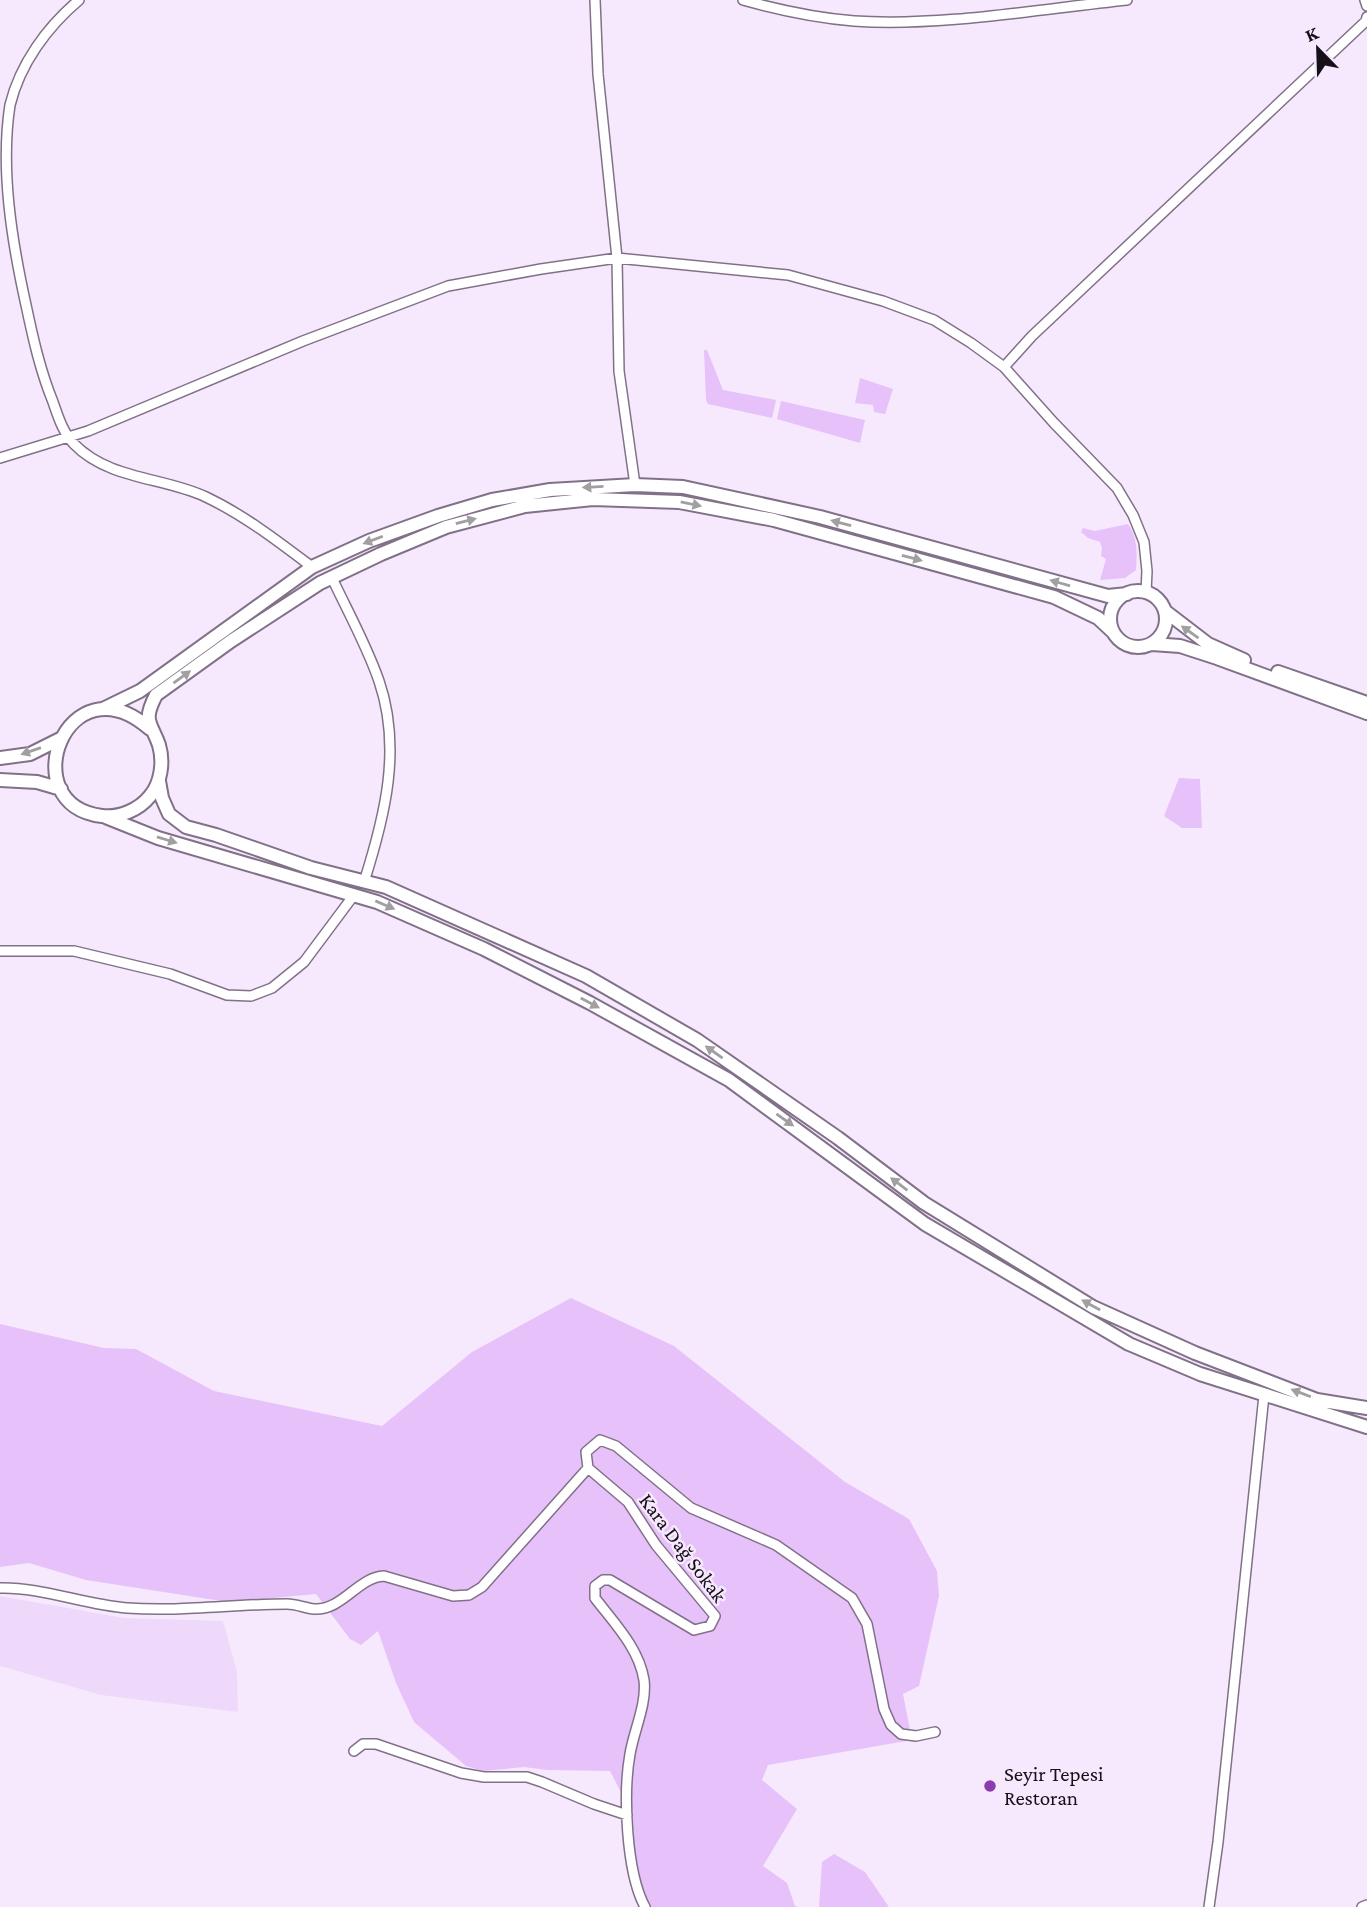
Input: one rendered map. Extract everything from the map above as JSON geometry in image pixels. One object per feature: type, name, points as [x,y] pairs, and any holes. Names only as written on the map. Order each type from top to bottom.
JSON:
[{"type":"street","points":[[79,0],[41,39],[21,73],[10,105],[4,146],[6,186],[16,259],[41,372],[62,426],[74,444],[109,468],[205,496],[270,536],[312,567]]},
{"type":"street","points":[[595,0],[598,74],[617,258],[619,371],[635,485]]},
{"type":"street","points":[[743,0],[776,9],[854,21],[929,21],[1127,0]]},
{"type":"street","points":[[1365,0],[1367,6]]},
{"type":"street","points":[[1004,367],[1031,336],[1208,173],[1367,18]]},
{"type":"street","points":[[0,458],[69,437],[303,341],[448,286],[617,258],[788,275],[883,301],[934,320],[1004,367],[1117,488],[1133,515],[1144,542],[1146,592]]},
{"type":"street","points":[[1367,703],[1253,664],[1208,644],[1165,611],[1161,603],[1146,592],[1108,596],[759,503],[683,487],[635,485],[550,491],[492,500],[369,541],[312,567],[140,691],[70,724],[60,738],[55,755],[55,773],[61,789],[71,803],[86,812],[158,838],[377,902],[484,949],[590,1003],[729,1080],[925,1224],[1129,1345],[1200,1374],[1367,1427]]},
{"type":"street","points":[[150,729],[150,707],[156,695],[231,641],[332,578],[446,527],[525,506],[593,499],[679,502],[774,520],[1054,597],[1098,618],[1119,639],[1134,647],[1152,644],[1180,646],[1367,713]]},
{"type":"street","points":[[332,578],[379,681],[388,716],[391,756],[387,796],[377,842],[364,882]]},
{"type":"street","points":[[1113,632],[1111,615],[1119,599],[1127,594]]},
{"type":"street","points":[[1152,644],[1164,630],[1165,611]]},
{"type":"street","points":[[102,710],[120,711],[137,718],[150,729],[159,745],[162,763],[159,780],[150,796],[136,808],[120,815],[103,816]]},
{"type":"street","points":[[0,758],[30,754],[60,738]]},
{"type":"street","points":[[0,780],[37,782],[61,789]]},
{"type":"street","points":[[159,780],[162,798],[169,814],[186,827],[311,868],[386,887],[586,976],[685,1034],[838,1138],[924,1203],[1093,1307],[1195,1353],[1317,1400],[1367,1408]]},
{"type":"street","points":[[0,951],[74,951],[170,974],[227,995],[251,996],[272,988],[304,962],[354,895]]},
{"type":"street","points":[[1209,1907],[1264,1395]]},
{"type":"street","name":"Kara Dağ Sokak","points":[[645,1907],[632,1866],[627,1815],[629,1755],[644,1692],[644,1678],[633,1647],[595,1598],[595,1586],[603,1580],[610,1580],[694,1630],[710,1626],[715,1615],[656,1545],[628,1502],[588,1468],[586,1452],[600,1440],[616,1446],[691,1508],[775,1545],[852,1598],[867,1624],[884,1709],[891,1725],[901,1734],[916,1736],[935,1732]]},
{"type":"street","points":[[0,1588],[150,1610],[290,1604],[316,1609],[346,1598],[373,1576],[384,1576],[453,1596],[469,1595],[482,1587],[588,1468]]},
{"type":"street","points":[[354,1751],[363,1744],[376,1744],[461,1773],[484,1777],[527,1777],[627,1815]]},
{"type":"shaded area","points":[[704,350],[707,350],[723,390],[776,400],[772,418],[708,404]]},
{"type":"shaded area","points":[[860,378],[893,389],[885,414],[874,412],[873,405],[855,403]]},
{"type":"shaded area","points":[[781,401],[865,420],[860,443],[777,419]]},
{"type":"shaded area","points":[[1128,524],[1135,540],[1136,570],[1125,578],[1100,580],[1106,559],[1101,556],[1100,542],[1088,538],[1081,532],[1083,528],[1095,531]]},
{"type":"shaded area","points":[[1179,778],[1200,779],[1202,828],[1182,828],[1164,816]]},
{"type":"shaded area","points":[[571,1298],[674,1346],[845,1482],[909,1519],[937,1571],[939,1596],[919,1686],[903,1694],[912,1740],[768,1765],[762,1780],[797,1809],[763,1866],[787,1883],[795,1906],[798,1907],[648,1907],[634,1860],[633,1816],[610,1771],[524,1767],[484,1771],[466,1766],[414,1722],[396,1683],[378,1631],[361,1645],[350,1639],[316,1594],[228,1602],[86,1580],[29,1563],[0,1567],[0,1324],[104,1348],[136,1349],[214,1391],[382,1426],[472,1352]]},
{"type":"shaded area","points":[[0,1596],[124,1618],[223,1621],[237,1672],[238,1712],[101,1695],[0,1666]]},
{"type":"shaded area","points":[[834,1854],[865,1872],[889,1907],[819,1907],[822,1862]]},
{"type":"place","name":"Seyir Tepesi Restoran","points":[[990,1786]]}]
